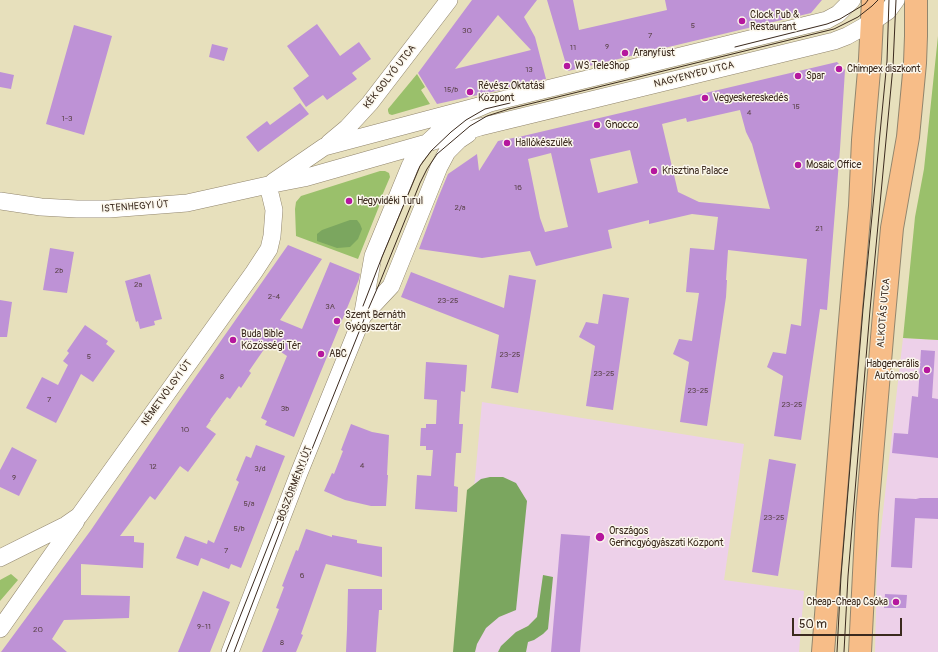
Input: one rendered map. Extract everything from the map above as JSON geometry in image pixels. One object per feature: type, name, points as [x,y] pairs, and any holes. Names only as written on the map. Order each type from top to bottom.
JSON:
[{"type":"main road","points":[[824,652],[860,206],[873,0]]},
{"type":"main road","name":"ALKOTÁS UTCA","points":[[860,652],[867,514],[882,334],[892,228],[908,137],[915,64],[916,0]]},
{"type":"street","name":"KÉK GOLYÓ UTCA","points":[[324,147],[347,128],[370,103],[449,0]]},
{"type":"street","points":[[490,103],[827,20],[838,14],[852,0]]},
{"type":"street","name":"NAGYENYED UTCA","points":[[480,127],[834,41],[847,36],[872,22],[888,11],[896,0]]},
{"type":"street","name":"ISTENHEGYI ÚT","points":[[268,185],[324,147],[490,103]]},
{"type":"street","name":"BÖSZÖRMÉNYI ÚT","points":[[230,652],[302,466],[362,318],[373,256],[405,176],[415,157],[427,143],[453,119],[490,103]]},
{"type":"street","name":"ISTENHEGYI ÚT","points":[[0,201],[77,210],[187,203],[304,178],[480,127]]},
{"type":"street","name":"BÖSZÖRMÉNYI ÚT","points":[[362,318],[391,286],[439,168],[447,152],[459,140],[480,127]]},
{"type":"street","points":[[387,154],[398,158],[404,164],[406,170],[405,176]]},
{"type":"street","name":"NÉMETVÖLGYI ÚT","points":[[0,558],[66,525],[79,516],[269,248],[272,236],[274,210],[268,185]]},
{"type":"street","points":[[0,629],[79,516]]},
{"type":"shaded area","points":[[903,338],[938,340],[938,652],[875,652],[877,564]]},
{"type":"shaded area","name":"Országos Gerincgyógyászati Központ","points":[[482,402],[744,444],[724,580],[804,591],[799,652],[459,652]]},
{"type":"green space","points":[[938,36],[938,340],[903,338],[915,217],[924,169]]},
{"type":"green space","points":[[417,74],[425,87],[421,90],[430,104],[392,115],[389,114],[388,109]]},
{"type":"green space","points":[[380,171],[389,173],[390,177],[358,259],[296,236],[295,209],[296,202],[301,196]]},
{"type":"green space","points":[[350,220],[357,220],[362,229],[358,239],[350,247],[337,248],[317,241],[317,234],[322,230]]},
{"type":"green space","points":[[503,477],[516,483],[527,501],[516,610],[499,617],[486,628],[477,644],[475,652],[453,652],[467,490],[481,479]]},
{"type":"green space","points":[[11,574],[18,580],[0,601],[0,580]]},
{"type":"green space","points":[[543,575],[553,577],[548,629],[534,640],[528,642],[526,652],[498,652],[501,646],[516,632],[528,626],[537,617]]},
{"type":"building","points":[[472,0],[537,0],[524,17],[535,37],[546,79],[437,104],[418,73]],"holes":[[[498,15],[531,50],[455,69]]]},
{"type":"building","points":[[547,0],[573,0],[579,30],[667,10],[665,0],[822,0],[811,13],[568,71]]},
{"type":"building","points":[[317,24],[340,56],[359,42],[371,59],[352,73],[357,79],[327,100],[323,95],[306,107],[293,88],[309,76],[287,46]]},
{"type":"building","points":[[74,25],[112,36],[84,135],[46,124]]},
{"type":"building","points":[[212,44],[228,48],[224,61],[209,57]]},
{"type":"building","points":[[837,62],[845,70],[827,310],[820,309],[801,440],[774,436],[783,376],[767,367],[773,352],[786,354],[791,324],[801,326],[807,259],[728,250],[726,297],[707,426],[680,422],[689,362],[673,354],[679,339],[692,341],[699,293],[686,292],[690,248],[714,250],[718,217],[692,214],[649,224],[649,220],[608,230],[612,248],[536,266],[530,251],[482,258],[419,249],[448,174],[477,154],[479,171],[498,141]],"holes":[[[740,110],[746,132],[752,144],[770,209],[699,202],[678,192],[662,124],[686,118],[687,122]],[[630,150],[638,183],[598,193],[590,159]],[[551,153],[568,227],[545,232],[540,218],[528,159]]]},
{"type":"building","points":[[0,72],[14,75],[11,89],[0,87]]},
{"type":"building","points":[[300,103],[309,114],[258,152],[246,137],[267,121],[270,125]]},
{"type":"building","points":[[288,245],[322,259],[280,320],[302,329],[330,262],[360,274],[294,437],[265,425],[267,421],[261,418],[287,356],[267,345],[249,371],[251,373],[241,388],[239,386],[230,399],[227,397],[210,420],[206,427],[216,434],[188,472],[180,466],[155,500],[150,496],[120,536],[134,536],[134,542],[144,543],[143,568],[81,564],[81,595],[130,596],[129,618],[64,620],[52,639],[67,652],[1,652],[91,530],[178,402]]},
{"type":"building","points":[[50,248],[74,252],[67,293],[43,290]]},
{"type":"building","points":[[411,272],[504,308],[509,275],[536,280],[518,393],[491,388],[499,335],[401,297]]},
{"type":"building","points":[[150,274],[162,319],[154,321],[155,325],[140,329],[138,321],[136,322],[125,281]]},
{"type":"building","points":[[603,294],[629,298],[613,410],[586,406],[595,346],[579,337],[586,322],[598,324]]},
{"type":"building","points":[[0,300],[12,302],[7,337],[0,337]]},
{"type":"building","points":[[85,325],[108,341],[106,344],[115,351],[93,382],[81,374],[56,423],[26,408],[42,377],[58,385],[68,365],[63,361],[69,353],[67,351]]},
{"type":"building","points":[[921,350],[935,351],[932,398],[938,399],[938,458],[892,453],[894,433],[908,434],[912,396],[918,397]]},
{"type":"building","points":[[426,362],[467,365],[465,392],[461,391],[459,424],[463,424],[461,453],[456,453],[454,486],[458,487],[457,512],[415,509],[417,475],[431,476],[433,450],[426,450],[426,446],[420,446],[421,428],[426,428],[426,424],[436,424],[437,400],[424,399]]},
{"type":"building","points":[[351,424],[372,432],[389,435],[386,506],[371,506],[345,500],[324,491],[332,473],[334,474]]},
{"type":"building","points":[[256,445],[285,456],[241,568],[231,564],[229,569],[201,558],[198,566],[176,558],[185,536],[207,544],[208,540],[214,543],[239,482],[236,480],[246,456],[251,458]]},
{"type":"building","points":[[12,447],[37,460],[19,496],[0,487],[0,470]]},
{"type":"building","points":[[769,459],[796,464],[778,576],[752,572]]},
{"type":"building","points":[[895,498],[938,498],[938,519],[915,518],[912,568],[891,567]]},
{"type":"building","points":[[306,529],[332,537],[332,535],[357,540],[357,543],[382,547],[382,577],[326,564],[296,652],[262,652],[279,609],[276,608],[284,587],[282,586]]},
{"type":"building","points":[[561,534],[590,536],[580,652],[551,652]]},
{"type":"building","points":[[348,589],[382,589],[382,610],[379,610],[376,652],[346,652]]},
{"type":"building","points":[[203,591],[230,602],[210,652],[178,652]]},
{"type":"building","name":"Cheap-Cheap Csóka","points":[[885,594],[907,595],[906,608],[884,608]]},
{"type":"tram line","points":[[735,47],[827,24],[840,19],[865,4],[868,0]]},
{"type":"tram line","points":[[234,652],[302,474],[367,312],[420,183],[437,154],[470,126],[487,116],[509,109],[834,29],[858,17],[878,0]]},
{"type":"tram line","points":[[837,652],[841,576],[863,309],[887,61],[889,0]]},
{"type":"tram line","points":[[844,652],[848,576],[870,310],[893,66],[896,0]]},
{"type":"tram line","points":[[363,306],[420,166],[431,151],[466,120],[485,109],[510,103]]},
{"type":"tram line","points":[[226,652],[291,488]]},
{"type":"place","name":"Clock Pub & Restaurant","points":[[742,21]]},
{"type":"place","name":"Aranyfüst","points":[[625,53]]},
{"type":"place","name":"WS TeleShop","points":[[567,66]]},
{"type":"place","name":"Chimpex diszkont","points":[[839,69]]},
{"type":"place","name":"Spar","points":[[798,76]]},
{"type":"place","name":"Révész Oktatási Központ","points":[[470,92]]},
{"type":"place","name":"Vegyeskereskedés","points":[[705,98]]},
{"type":"place","name":"Gnocco","points":[[597,125]]},
{"type":"place","name":"Hallókészülék","points":[[507,143]]},
{"type":"place","name":"Mosaic Office","points":[[798,165]]},
{"type":"place","name":"Krisztina Palace","points":[[654,171]]},
{"type":"place","name":"Hegyvidéki Turul","points":[[349,201]]},
{"type":"place","name":"Szent Bernáth Gyógyszertár","points":[[337,321]]},
{"type":"place","name":"Buda Bible Közösségi Tér","points":[[233,340]]},
{"type":"place","name":"ABC","points":[[321,354]]},
{"type":"place","name":"Habgenerális Autómosó","points":[[927,370]]},
{"type":"place","name":"Országos Gerincgyógyászati Központ","points":[[600,537]]},
{"type":"place","name":"Cheap-Cheap Csóka","points":[[896,602]]}]
